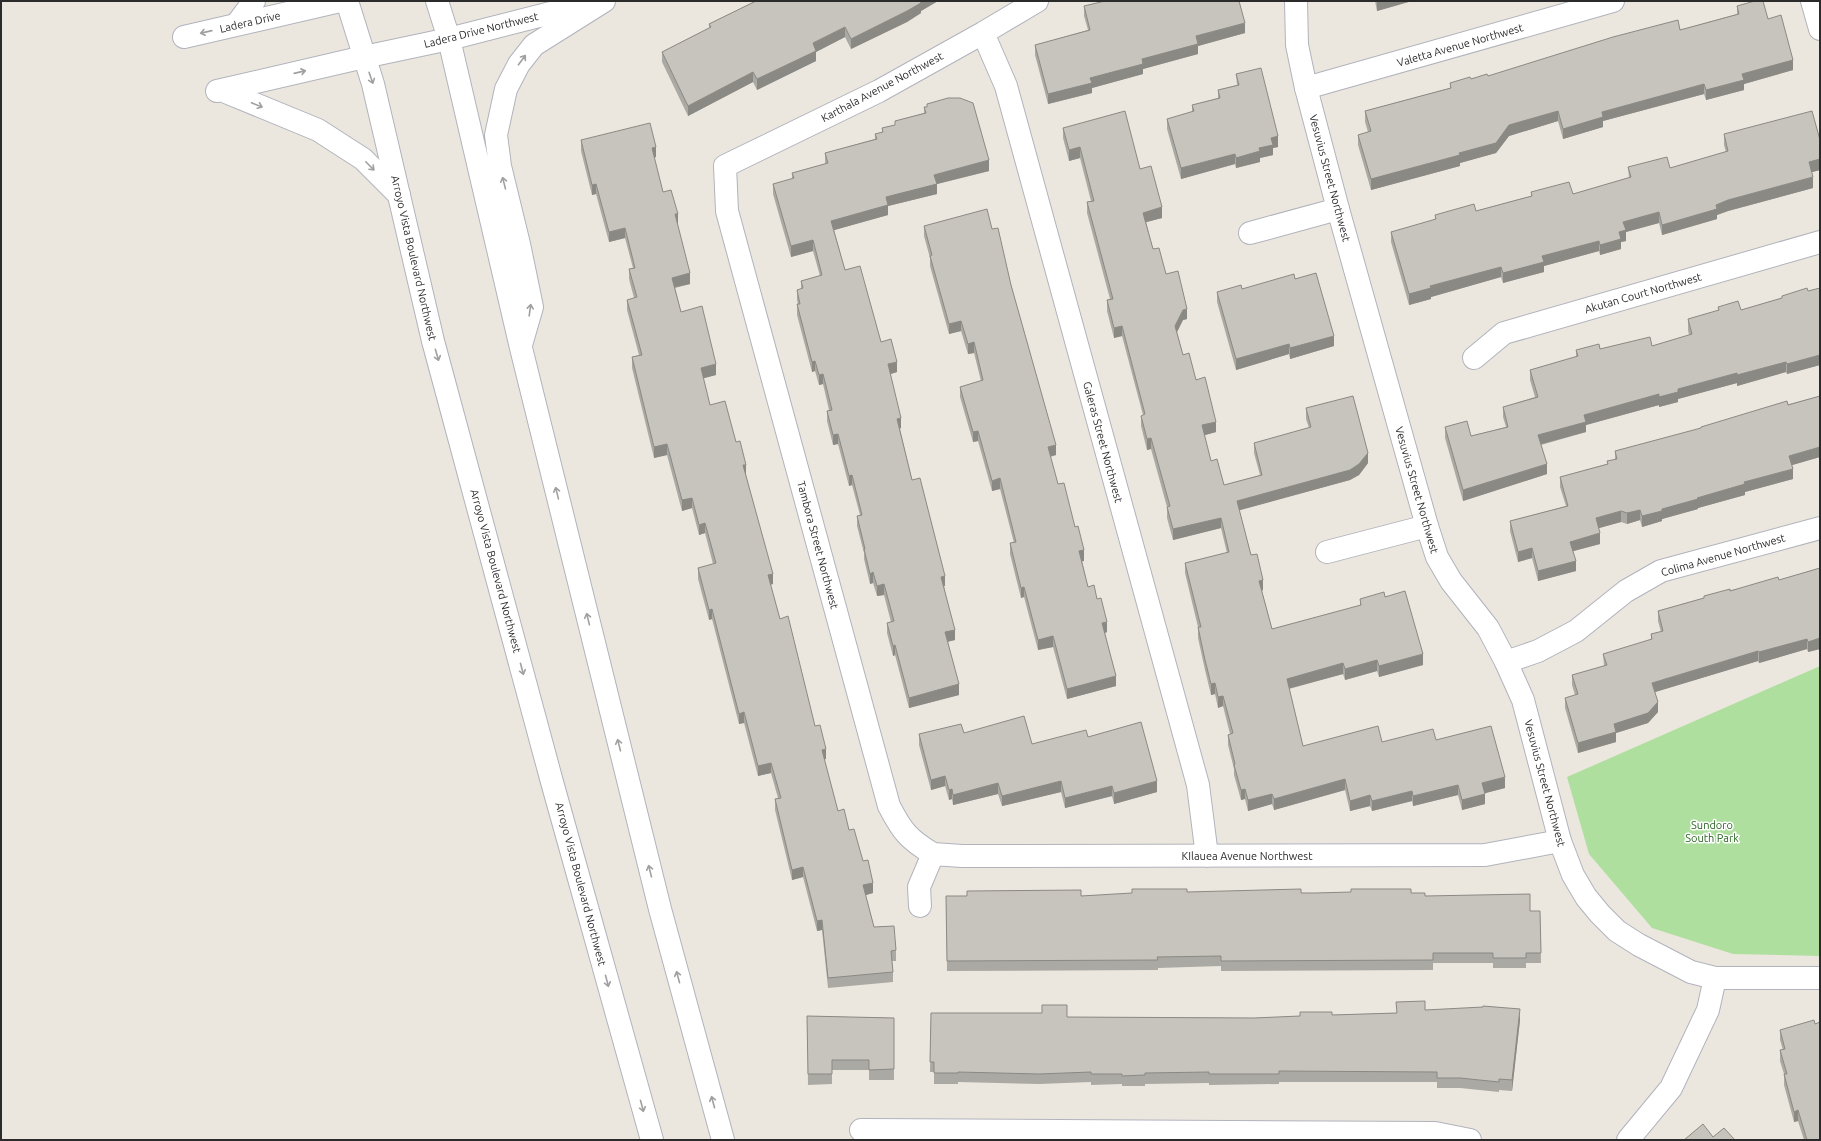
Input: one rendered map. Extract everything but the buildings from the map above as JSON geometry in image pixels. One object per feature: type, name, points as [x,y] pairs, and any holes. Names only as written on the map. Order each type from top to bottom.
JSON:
[{"type":"street","points":[[236,25],[254,1]]},
{"type":"street","name":"Ladera Drive","points":[[184,37],[340,1]]},
{"type":"street","name":"Arroyo Vista Boulevard Northwest","points":[[347,1],[373,84],[433,341],[552,782],[652,1140]]},
{"type":"street","points":[[437,1],[449,39],[521,348],[660,909],[723,1140]]},
{"type":"street","name":"Ladera Drive Northwest","points":[[364,57],[449,39],[598,1]]},
{"type":"street","points":[[521,348],[532,307],[519,244],[500,166],[496,135],[506,89],[519,64],[534,45],[604,1]]},
{"type":"street","name":"Karthala Avenue Northwest","points":[[725,166],[879,91],[983,33],[1036,1]]},
{"type":"street","name":"Vesuvius Street Northwest","points":[[1296,1],[1297,45],[1306,88],[1338,209],[1427,526],[1437,557],[1451,581],[1488,628],[1506,662],[1522,700],[1560,841],[1573,874],[1586,897],[1617,931],[1666,961],[1691,972],[1715,978],[1820,978]]},
{"type":"street","name":"Valetta Avenue Northwest","points":[[1306,88],[1613,1]]},
{"type":"street","points":[[1812,1],[1820,29]]},
{"type":"street","name":"Galeras Street Northwest","points":[[983,33],[1006,86],[1198,785],[1207,856]]},
{"type":"street","points":[[364,57],[215,92],[318,130],[363,159],[399,195]]},
{"type":"street","name":"Tambora Street Northwest","points":[[725,166],[727,211],[889,806],[900,827],[914,842],[933,854]]},
{"type":"street","points":[[1250,233],[1338,209]]},
{"type":"street","name":"Akutan Court Northwest","points":[[1474,358],[1504,333],[1820,242]]},
{"type":"street","points":[[1327,552],[1427,526]]},
{"type":"street","name":"Colima Avenue Northwest","points":[[1506,662],[1538,651],[1576,631],[1626,591],[1661,571],[1820,528]]},
{"type":"street","name":"KIlauea Avenue Northwest","points":[[933,854],[962,856],[1485,855],[1560,841]]},
{"type":"street","points":[[920,906],[919,887],[933,854]]},
{"type":"street","points":[[1628,1140],[1671,1088],[1708,1010],[1715,978]]},
{"type":"street","points":[[861,1130],[972,1136],[1435,1133],[1470,1140]]},
{"type":"green space","name":"Sundoro South Park","points":[[1820,666],[1820,956],[1733,954],[1652,928],[1589,854],[1567,777]]}]
